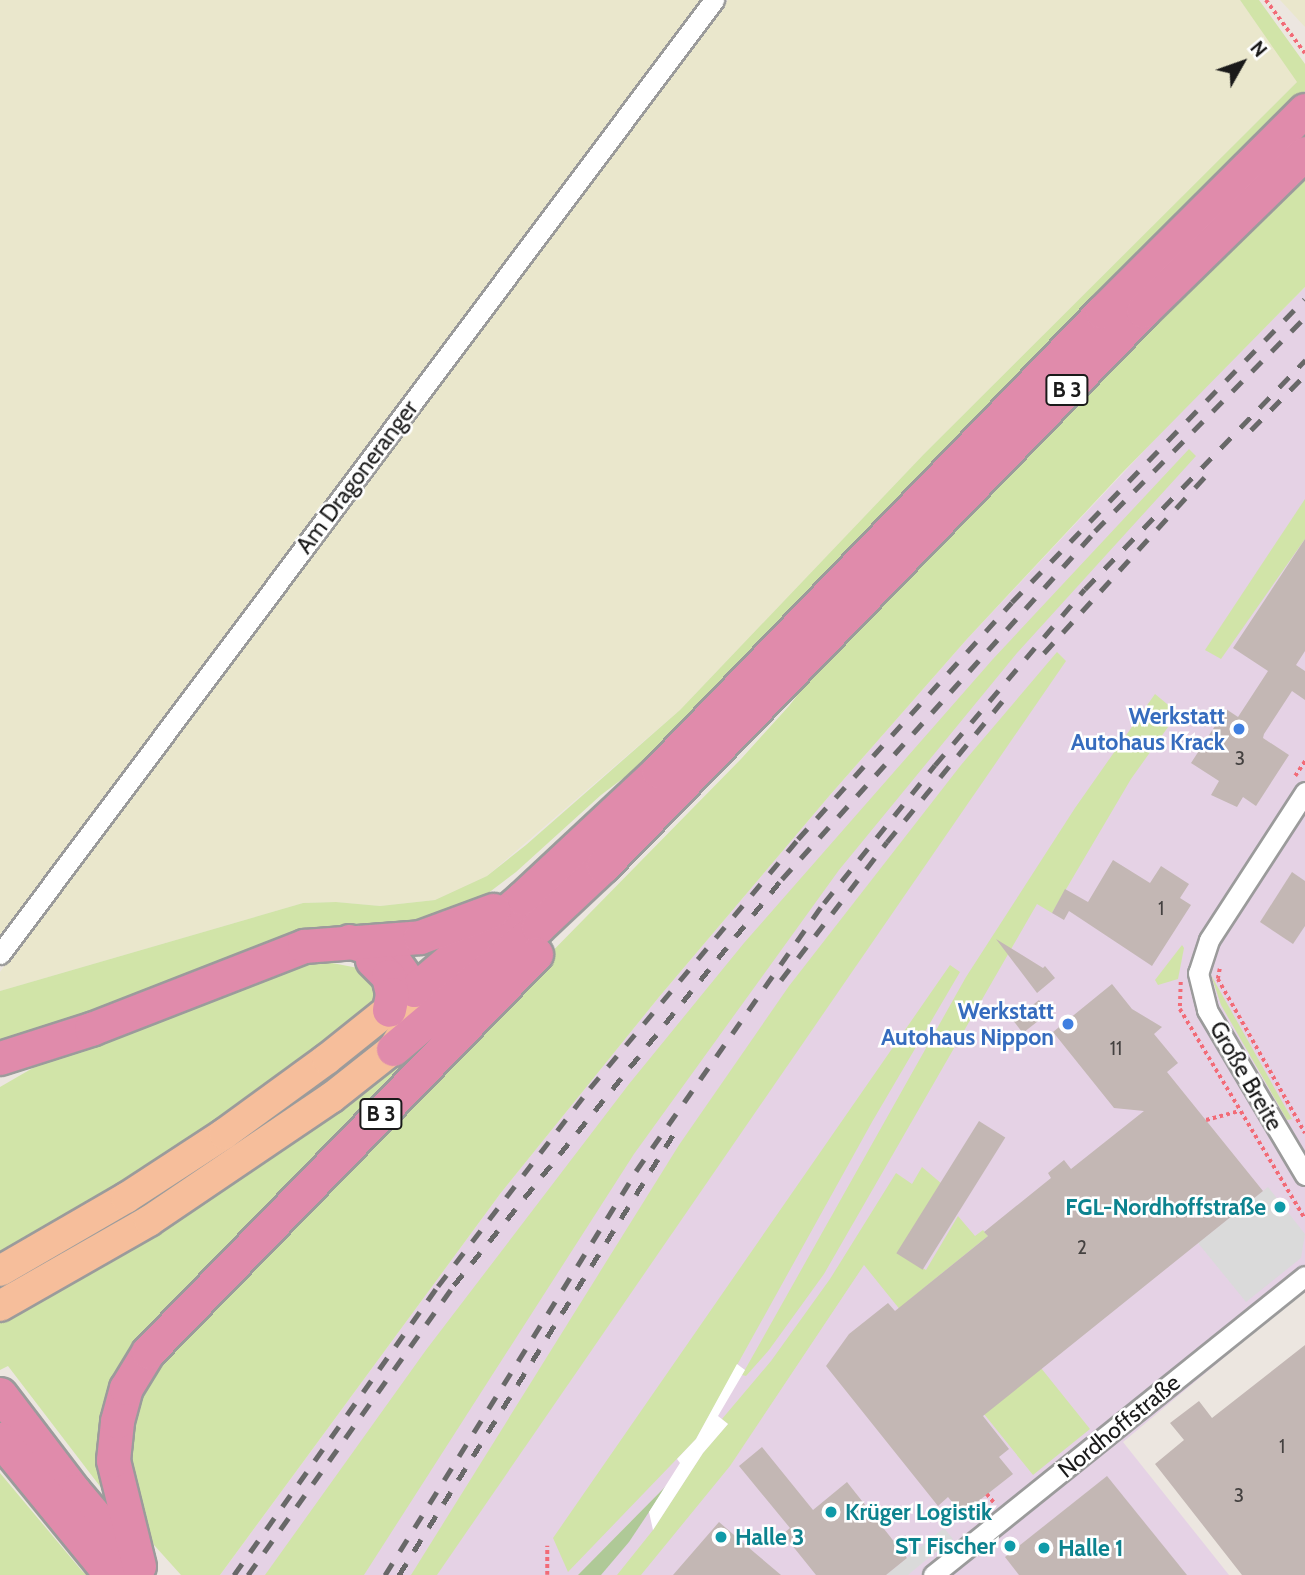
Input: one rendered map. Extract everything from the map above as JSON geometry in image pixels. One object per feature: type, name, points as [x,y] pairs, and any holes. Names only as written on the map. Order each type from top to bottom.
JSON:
[{"type":"highway","name":"B 3","points":[[401,1000],[522,898],[658,771],[1102,312],[1305,110]]},
{"type":"highway","name":"B 3","points":[[393,1049],[528,936],[603,866],[1143,312],[1305,153]]},
{"type":"highway","name":"B 3","points":[[132,1572],[113,1460],[117,1422],[126,1388],[148,1352],[535,956],[564,922],[603,866]]},
{"type":"highway","points":[[0,1058],[41,1047],[311,944],[421,937],[522,898]]},
{"type":"highway","points":[[349,941],[378,951],[394,961],[401,1000]]},
{"type":"highway","points":[[276,957],[333,952],[372,961],[388,976],[392,994],[401,1000]]},
{"type":"highway","points":[[0,1075],[41,1047]]},
{"type":"highway","points":[[0,1394],[132,1572]]},
{"type":"highway","points":[[0,1439],[132,1572]]},
{"type":"main road","points":[[393,1049],[413,1017],[401,1000]]},
{"type":"main road","name":"B 3","points":[[0,1271],[126,1198],[224,1134],[401,1000]]},
{"type":"main road","name":"B 3","points":[[0,1306],[149,1221],[204,1186],[331,1098],[393,1049]]},
{"type":"street","name":"Am Dragoneranger","points":[[0,954],[714,0]]},
{"type":"street","name":"Große Breite","points":[[1305,792],[1209,940],[1198,973],[1200,991],[1208,1010],[1305,1175]]},
{"type":"street","name":"Nordhoffstraße","points":[[933,1575],[1305,1276]]},
{"type":"path","points":[[1266,0],[1305,53]]},
{"type":"path","points":[[1218,979],[1305,1133]]},
{"type":"path","points":[[1181,996],[1180,1009],[1305,1219]]},
{"type":"path","points":[[1206,1120],[1239,1111]]},
{"type":"path","points":[[547,1546],[547,1575]]},
{"type":"shaded area","points":[[0,0],[703,0],[0,941]]},
{"type":"shaded area","points":[[728,0],[1240,0],[1298,81],[924,454],[680,710],[487,876],[435,900],[380,906],[336,902],[303,903],[0,991],[0,972]]},
{"type":"shaded area","points":[[1280,0],[1305,0],[1305,27]]},
{"type":"shaded area","points":[[1305,287],[1305,1290],[1123,1442],[1229,1575],[220,1575],[500,1194],[659,997],[830,795],[967,639],[1171,422]]},
{"type":"shaded area","points":[[1268,1187],[1305,1234],[1301,1258],[1246,1302],[1198,1243]]},
{"type":"shaded area","points":[[944,1528],[953,1539],[908,1575],[886,1575]]},
{"type":"green space","points":[[1240,0],[1259,0],[1305,64],[1305,91],[991,406],[650,758],[601,795],[516,872],[487,894],[451,914],[104,1008],[0,1044],[0,991],[303,903],[336,902],[380,906],[435,900],[487,876],[526,845],[680,710],[924,454],[1297,82]]},
{"type":"green space","points":[[1305,167],[1305,287],[1121,474],[967,639],[830,795],[659,997],[500,1194],[220,1575],[181,1575],[154,1545],[131,1500],[126,1435],[151,1368],[476,1029],[741,759],[789,706],[852,625]]},
{"type":"green space","points":[[1189,449],[1196,456],[1017,653],[839,870],[634,1154],[364,1575],[265,1575],[426,1350],[629,1084],[744,943],[993,659]]},
{"type":"green space","points":[[1305,499],[1305,539],[1221,659],[1205,650]]},
{"type":"green space","points":[[1057,652],[1066,661],[437,1575],[411,1575],[679,1145],[789,986],[961,765]]},
{"type":"green space","points":[[1155,694],[1178,713],[1131,779],[1052,913],[1037,904],[824,1274],[769,1350],[746,1376],[742,1375],[966,977],[1075,808]]},
{"type":"green space","points":[[1182,945],[1184,948],[1178,979],[1158,985],[1155,980]]},
{"type":"green space","points":[[327,962],[358,968],[373,979],[376,995],[366,1012],[168,1158],[0,1257],[0,1087],[38,1065],[95,1040],[258,980],[309,964]]},
{"type":"green space","points":[[950,965],[960,972],[872,1122],[696,1439],[568,1572],[553,1538]]},
{"type":"green space","points":[[1211,975],[1292,1119],[1287,1120],[1221,1005]]},
{"type":"green space","points":[[490,983],[144,1343],[112,1502],[8,1366],[0,1370],[0,1319]]},
{"type":"green space","points":[[922,1167],[942,1184],[900,1255],[926,1270],[958,1216],[975,1236],[983,1230],[988,1236],[909,1300],[1041,1368],[1090,1429],[1033,1475],[864,1265],[730,1466],[641,1575],[617,1575],[653,1530],[703,1453],[728,1424],[722,1419],[771,1361],[830,1279],[896,1173],[912,1184]]},
{"type":"green space","points":[[0,1473],[82,1571],[87,1575],[0,1575]]},
{"type":"green space","points":[[667,1485],[629,1542],[601,1575],[578,1575]]},
{"type":"pier","points":[[737,1364],[745,1370],[718,1416],[728,1424],[703,1453],[653,1530],[649,1512],[680,1463],[677,1459],[696,1439]]},
{"type":"building","points":[[1305,539],[1305,651],[1296,665],[1305,671],[1305,700],[1292,691],[1264,734],[1263,738],[1289,755],[1256,806],[1243,797],[1237,807],[1211,795],[1219,781],[1191,763],[1226,709],[1238,717],[1268,671],[1233,648]]},
{"type":"building","points":[[1113,860],[1150,883],[1161,866],[1189,884],[1180,898],[1191,905],[1152,966],[1069,911],[1064,920],[1052,913],[1065,889],[1088,902]]},
{"type":"building","points":[[1292,872],[1305,881],[1305,926],[1293,944],[1260,922]]},
{"type":"building","points":[[996,939],[1043,968],[1045,966],[1055,978],[1037,993]]},
{"type":"building","points":[[1112,984],[1132,1009],[1162,1027],[1154,1034],[1178,1063],[1167,1072],[1263,1191],[983,1416],[1009,1449],[999,1457],[1013,1474],[962,1514],[948,1497],[938,1506],[826,1366],[849,1334],[888,1303],[895,1311],[988,1236],[984,1232],[1051,1178],[1048,1173],[1064,1160],[1071,1169],[1144,1111],[1114,1108],[1053,1032]]},
{"type":"building","points":[[1039,1000],[1049,1013],[1023,1033],[1013,1020]]},
{"type":"building","points":[[979,1121],[1005,1137],[923,1270],[896,1253]]},
{"type":"building","points":[[1305,1345],[1305,1575],[1242,1575],[1155,1464],[1184,1440],[1170,1423],[1199,1401],[1212,1418]]},
{"type":"building","points":[[762,1447],[813,1510],[847,1482],[907,1558],[886,1575],[816,1575],[783,1534],[790,1528],[739,1466]]},
{"type":"building","points":[[1107,1476],[1187,1575],[1019,1575],[1005,1557]]},
{"type":"building","name":"Halle 3","points":[[719,1522],[755,1553],[781,1575],[673,1575]]},
{"type":"railway","points":[[234,1575],[438,1286],[590,1088],[798,839],[1012,602],[1305,299]]},
{"type":"railway","points":[[248,1575],[454,1285],[782,879],[1095,531],[1305,317]]},
{"type":"railway","points":[[385,1575],[636,1171],[824,903],[935,765],[1085,589],[1305,360]]},
{"type":"railway","points":[[1251,430],[1305,375]]},
{"type":"railway","points":[[1044,653],[1214,467]]},
{"type":"railway","points":[[781,980],[887,842],[1005,698]]},
{"type":"railway","points":[[399,1575],[673,1135]]},
{"type":"place","name":"Werkstatt Autohaus Krack","points":[[1239,729]]},
{"type":"place","name":"Werkstatt Autohaus Nippon","points":[[1068,1024]]},
{"type":"place","name":"FGL-Nordhoffstraße","points":[[1280,1207]]},
{"type":"place","name":"Krüger Logistik","points":[[831,1512]]},
{"type":"place","name":"Halle 3","points":[[721,1537]]},
{"type":"place","name":"ST Fischer","points":[[1010,1546]]},
{"type":"place","name":"Halle 1","points":[[1044,1548]]}]
